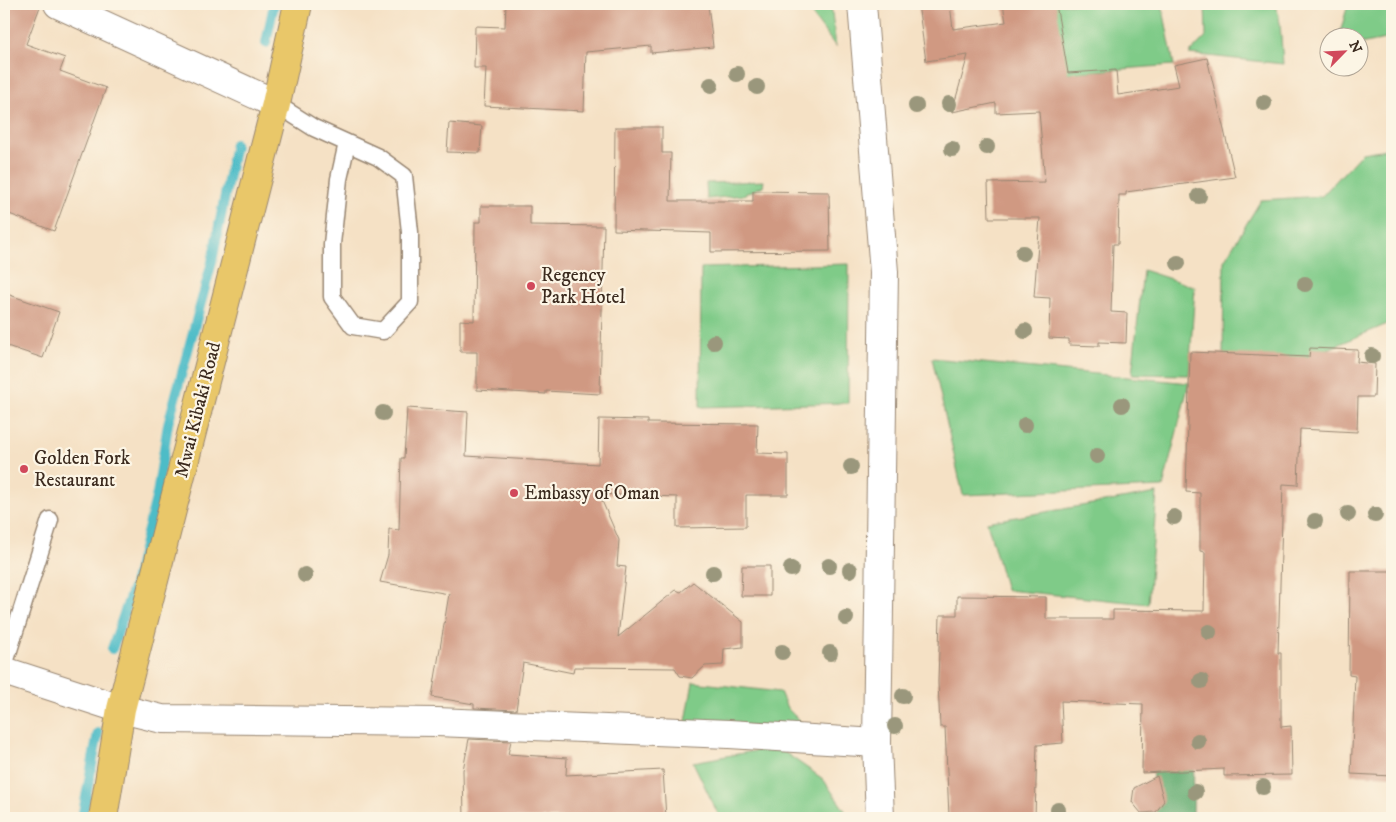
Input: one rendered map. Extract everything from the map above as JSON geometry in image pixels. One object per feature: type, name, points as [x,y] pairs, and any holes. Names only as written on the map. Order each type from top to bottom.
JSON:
[{"type":"main road","name":"Mwai Kibaki Road","points":[[103,818],[121,709],[276,104],[298,4]]},
{"type":"street","points":[[58,4],[276,104]]},
{"type":"street","points":[[862,4],[884,272],[877,743],[880,818]]},
{"type":"street","points":[[4,671],[121,709],[162,719],[437,722],[877,743]]},
{"type":"lane","points":[[276,104],[314,128],[378,157],[404,176],[410,232],[410,302],[383,331],[353,326],[332,297],[332,244],[339,179],[347,143]]},
{"type":"lane","points":[[4,666],[50,520]]},
{"type":"green space","points":[[804,4],[831,4],[836,47]]},
{"type":"green space","points":[[1040,4],[1162,4],[1174,65],[1046,75]]},
{"type":"green space","points":[[1205,4],[1276,4],[1280,23],[1283,64],[1189,54],[1206,36]]},
{"type":"green space","points":[[1348,4],[1392,4],[1392,38],[1368,42],[1368,28],[1341,28]]},
{"type":"green space","points":[[1392,148],[1392,322],[1309,357],[1223,359],[1224,261],[1261,200],[1322,196],[1362,153]]},
{"type":"green space","points":[[764,181],[763,186],[743,195],[707,199],[706,183]]},
{"type":"green space","points":[[849,264],[848,403],[700,407],[701,268]]},
{"type":"green space","points":[[1143,270],[1195,287],[1189,375],[1132,374]]},
{"type":"green space","points":[[932,358],[1189,383],[1163,487],[963,495]]},
{"type":"green space","points":[[1157,493],[1148,604],[1006,590],[987,522]]},
{"type":"green space","points":[[693,682],[780,692],[787,708],[805,726],[685,727]]},
{"type":"green space","points":[[1195,697],[1193,818],[1156,818],[1152,769],[1176,773]]},
{"type":"green space","points":[[777,747],[823,779],[850,818],[720,818],[693,762]]},
{"type":"building","points":[[4,4],[41,4],[26,44],[65,58],[60,71],[106,88],[54,231],[4,212]]},
{"type":"building","points":[[506,4],[708,4],[713,47],[651,53],[651,46],[586,52],[584,111],[484,106],[486,68],[474,68],[475,26],[505,27]]},
{"type":"building","points":[[918,4],[950,4],[953,29],[1006,22],[1003,4],[1056,4],[1068,73],[1116,70],[1118,95],[1179,86],[1174,65],[1207,58],[1235,177],[1126,192],[1126,195],[1119,195],[1118,244],[1113,244],[1111,312],[1127,313],[1126,343],[1099,342],[1099,346],[1069,345],[1069,339],[1049,338],[1050,298],[1034,297],[1040,218],[989,218],[988,183],[1045,182],[1039,111],[996,113],[996,103],[952,112],[968,55],[926,61]]},
{"type":"building","points":[[449,123],[482,126],[480,153],[447,152]]},
{"type":"building","points":[[615,127],[662,127],[662,153],[671,153],[670,201],[753,201],[753,191],[829,192],[830,251],[711,252],[711,233],[614,230]]},
{"type":"building","points":[[481,206],[530,206],[530,225],[604,226],[600,394],[546,391],[546,394],[477,390],[477,352],[460,352],[460,320],[474,321],[475,222],[481,222]]},
{"type":"building","points":[[4,293],[59,312],[43,358],[4,345]]},
{"type":"building","points":[[1310,348],[1358,350],[1357,362],[1375,364],[1374,397],[1358,397],[1357,432],[1300,429],[1298,485],[1283,484],[1278,653],[1281,653],[1281,727],[1291,726],[1292,775],[1224,776],[1224,769],[1142,773],[1143,704],[1061,701],[1063,743],[1037,745],[1035,818],[949,816],[945,727],[940,727],[938,682],[940,615],[957,615],[957,596],[1046,597],[1046,619],[1113,619],[1113,610],[1204,611],[1205,552],[1200,551],[1200,493],[1186,492],[1190,352],[1309,357]]},
{"type":"building","points":[[407,408],[468,412],[466,456],[598,464],[599,419],[648,420],[648,423],[758,424],[757,453],[788,454],[788,495],[746,495],[746,527],[677,528],[677,497],[599,494],[619,540],[617,566],[626,567],[618,637],[676,590],[681,592],[693,582],[743,622],[743,647],[724,649],[723,665],[705,666],[692,678],[680,676],[675,668],[574,667],[573,673],[523,663],[516,710],[474,708],[474,704],[432,697],[449,594],[380,582],[388,555],[389,529],[399,530],[401,458],[404,458]]},
{"type":"building","points":[[742,566],[770,566],[770,596],[741,596]]},
{"type":"building","points":[[1350,571],[1392,571],[1392,776],[1351,774],[1355,676],[1349,675]]},
{"type":"building","points":[[469,739],[511,741],[508,754],[567,758],[566,775],[663,770],[666,818],[464,818],[463,770]]},
{"type":"building","points":[[1157,776],[1164,801],[1156,812],[1141,813],[1132,802],[1134,788]]},
{"type":"waterway","points":[[266,43],[274,4]]},
{"type":"waterway","points":[[112,649],[134,585],[157,494],[168,424],[212,262],[235,144]]},
{"type":"waterway","points":[[82,818],[98,733]]},
{"type":"place","name":"Regency Park Hotel","points":[[531,286]]},
{"type":"place","name":"Golden Fork Restaurant","points":[[24,469]]},
{"type":"place","name":"Embassy of Oman","points":[[514,493]]}]
